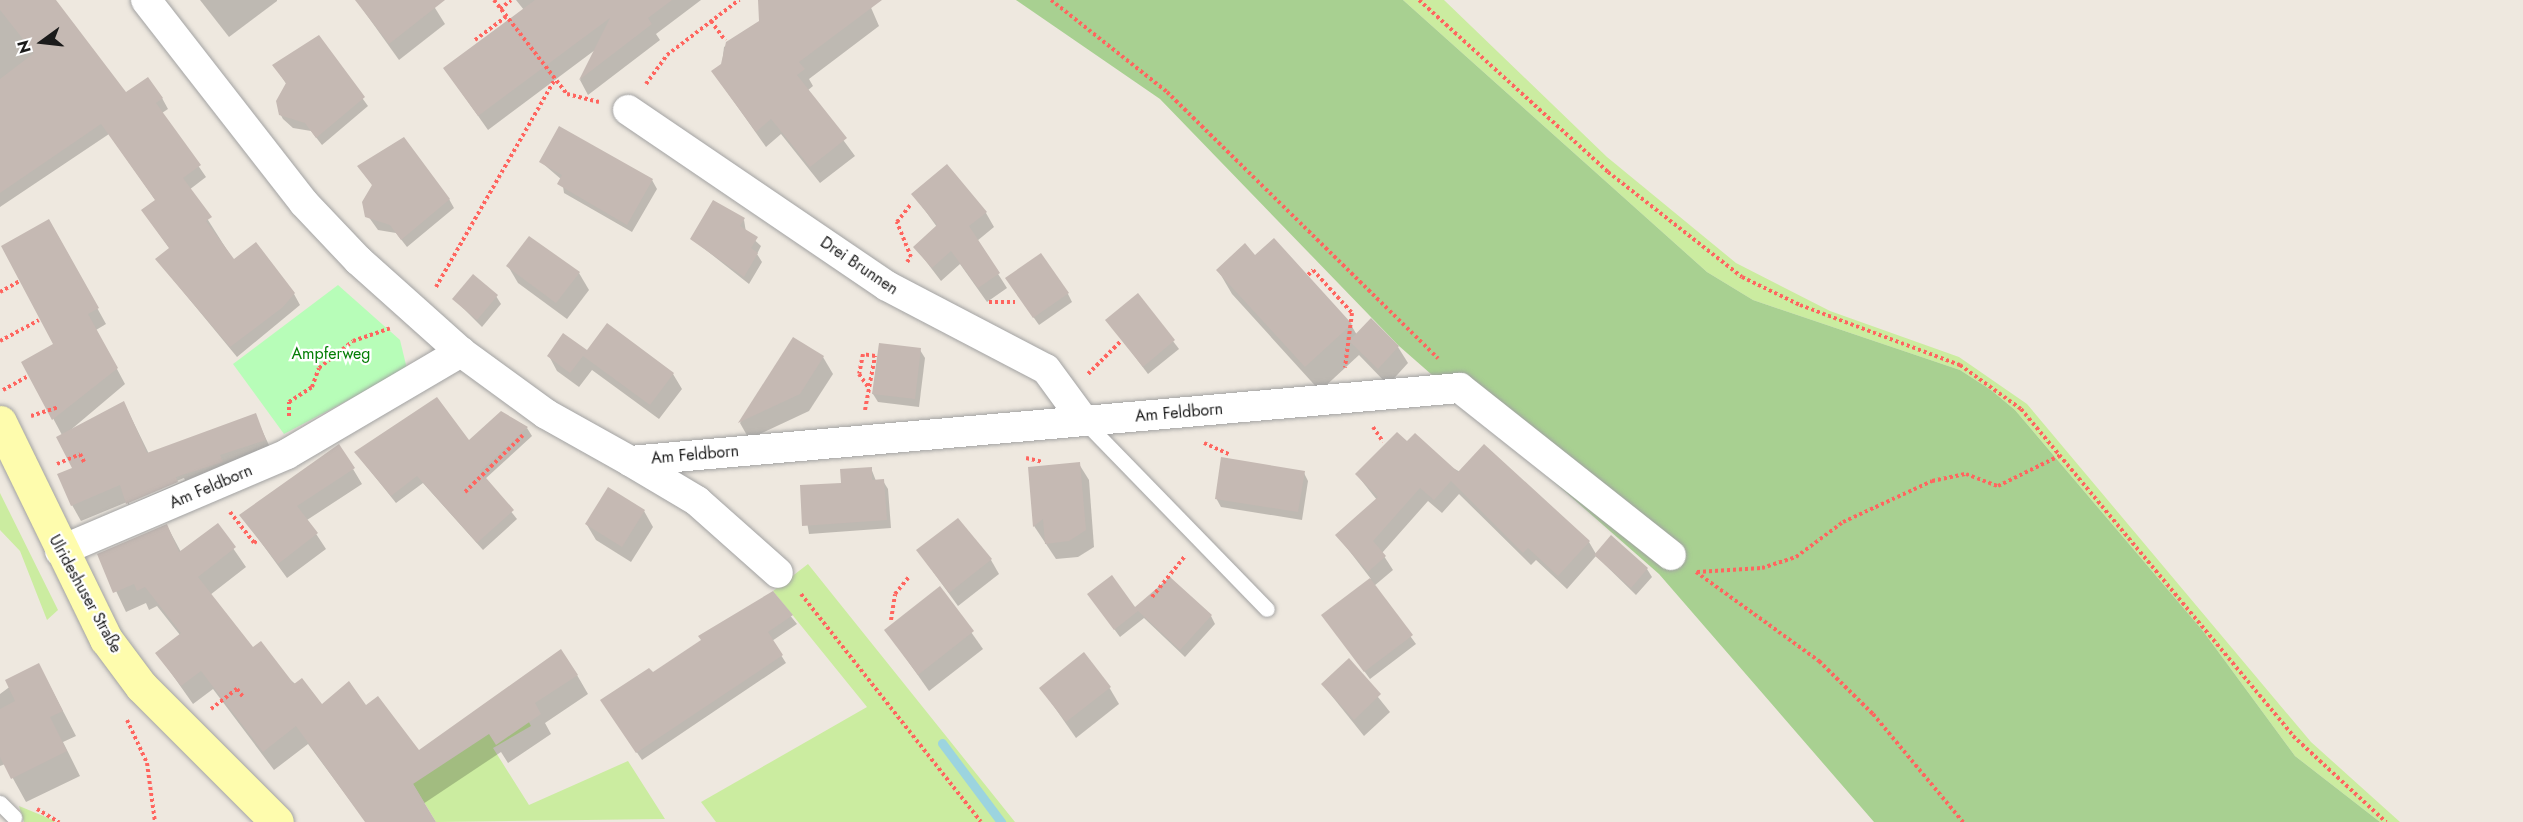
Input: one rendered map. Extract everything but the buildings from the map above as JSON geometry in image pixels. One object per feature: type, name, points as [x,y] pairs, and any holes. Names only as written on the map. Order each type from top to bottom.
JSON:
[{"type":"street","points":[[146,0],[304,203],[411,310],[461,352]]},
{"type":"street","name":"Drei Brunnen","points":[[628,110],[887,286],[1046,369],[1084,421]]},
{"type":"street","name":"Am Feldborn","points":[[60,551],[288,454],[461,352],[546,414],[697,501],[778,573]]},
{"type":"street","points":[[1460,388],[1671,555]]},
{"type":"street","name":"Am Feldborn","points":[[630,461],[1460,388]]},
{"type":"street","name":"Ulrideshuser Straße","points":[[0,422],[60,551],[106,639],[184,730],[277,822]]},
{"type":"lane","points":[[1084,421],[1267,609]]},
{"type":"lane","points":[[0,803],[14,818]]},
{"type":"path","points":[[494,0],[567,94],[628,110],[667,55],[739,0]]},
{"type":"path","points":[[500,9],[511,0]]},
{"type":"path","points":[[1051,0],[1167,92],[1432,350],[1460,388]]},
{"type":"path","points":[[1419,0],[1697,245],[1742,277],[1800,305],[1960,365],[2021,409],[2293,736],[2386,822]]},
{"type":"path","points":[[475,40],[506,17]]},
{"type":"path","points":[[711,21],[725,40]]},
{"type":"path","points":[[288,414],[289,402],[312,387],[319,368],[353,341],[387,331],[435,288],[555,80]]},
{"type":"path","points":[[887,286],[911,257],[897,222],[911,204]]},
{"type":"path","points":[[1308,275],[1313,270],[1352,313],[1341,398]]},
{"type":"path","points":[[0,292],[20,281]]},
{"type":"path","points":[[0,341],[39,320]]},
{"type":"path","points":[[1092,370],[1121,341]]},
{"type":"path","points":[[863,354],[875,356],[874,368],[868,387],[860,374],[863,354]]},
{"type":"path","points":[[0,392],[28,376]]},
{"type":"path","points":[[465,492],[546,414]]},
{"type":"path","points":[[1696,572],[1762,568],[1796,557],[1843,522],[1932,481],[1966,474],[1998,486],[2061,455]]},
{"type":"path","points":[[212,488],[254,543],[258,540]]},
{"type":"path","points":[[1152,597],[1199,540]]},
{"type":"path","points":[[1671,555],[1820,661],[1873,714],[1963,822]]},
{"type":"path","points":[[778,573],[818,609],[981,822]]},
{"type":"path","points":[[891,620],[895,594],[909,577]]},
{"type":"path","points":[[184,730],[237,689],[244,698]]},
{"type":"path","points":[[124,714],[147,763],[155,822]]},
{"type":"green space","points":[[1016,0],[1403,0],[1707,272],[1753,300],[1960,370],[1991,390],[2015,410],[2203,631],[2295,756],[2380,822],[1874,822],[1659,574],[1399,346],[1160,99]]},
{"type":"green space","points":[[1403,0],[1444,0],[1607,157],[1736,263],[1830,311],[1959,357],[2027,404],[2311,742],[2400,822],[2380,822],[2295,756],[2203,631],[2015,410],[1991,390],[1960,370],[1753,300],[1707,272]]},
{"type":"green space","name":"Ampferweg","points":[[338,285],[400,340],[407,369],[284,434],[233,364]]},
{"type":"green space","points":[[0,493],[58,610],[47,620],[20,551],[0,530]]},
{"type":"green space","points":[[808,564],[1015,822],[716,822],[701,802],[867,707],[773,591]]},
{"type":"green space","points":[[523,711],[531,726],[493,748],[529,805],[628,761],[665,819],[436,822],[412,782]]},
{"type":"green space","points":[[19,806],[53,820],[55,822],[24,822]]},
{"type":"waterway","points":[[942,743],[1001,822]]}]
